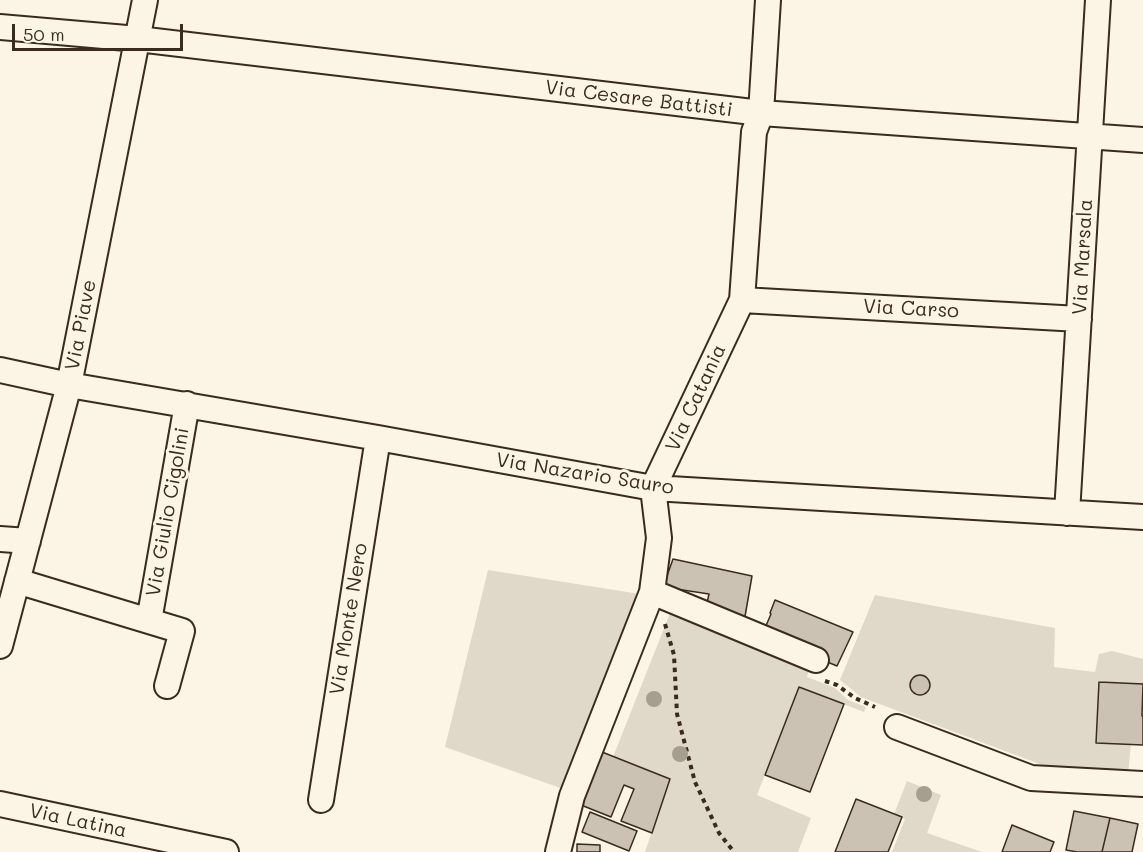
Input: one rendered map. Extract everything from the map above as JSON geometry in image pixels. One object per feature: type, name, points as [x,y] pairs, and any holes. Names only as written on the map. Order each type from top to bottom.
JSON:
[{"type":"street","name":"Via Piave","points":[[0,646],[69,385],[145,0]]},
{"type":"street","name":"Via Catania","points":[[653,489],[742,300],[754,132],[761,113],[768,0]]},
{"type":"street","name":"Via Marsala","points":[[1067,513],[1098,0]]},
{"type":"street","name":"Via Cesare Battisti","points":[[0,27],[138,39],[761,113],[1143,140]]},
{"type":"street","name":"Via Carso","points":[[742,300],[1080,319]]},
{"type":"street","name":"Via Nazario Sauro","points":[[0,370],[69,385],[378,438],[653,489],[1143,517]]},
{"type":"street","name":"Via Giulio Cigolini","points":[[149,621],[187,404]]},
{"type":"street","name":"Via Monte Nero","points":[[321,800],[378,438]]},
{"type":"street","points":[[558,852],[572,796],[649,600],[659,538],[653,489]]},
{"type":"street","points":[[0,539],[28,541]]},
{"type":"street","name":"Via Giulio Cigolini","points":[[17,581],[182,631],[167,686]]},
{"type":"street","points":[[649,600],[816,660]]},
{"type":"street","points":[[897,727],[1031,778],[1143,783]]},
{"type":"street","name":"Via Latina","points":[[0,804],[226,852]]},
{"type":"path","points":[[649,600],[666,625],[674,655],[677,714],[695,782],[719,833],[734,852]]},
{"type":"path","points":[[816,660],[814,676],[837,685],[855,698],[875,707]]},
{"type":"shaded area","points":[[488,570],[640,594],[566,790],[445,747]]},
{"type":"shaded area","points":[[875,595],[1055,628],[1054,667],[1095,672],[1099,654],[1112,651],[1143,659],[1143,684],[1099,682],[1096,742],[1131,744],[1128,774],[1061,772],[861,697],[840,680]]},
{"type":"shaded area","points":[[670,613],[809,669],[807,677],[835,688],[848,700],[866,707],[864,712],[799,687],[757,795],[811,818],[798,852],[645,852],[670,779],[613,757]]},
{"type":"shaded area","points":[[907,781],[941,795],[927,833],[982,852],[892,852],[905,819],[894,814]]},
{"type":"building","points":[[673,559],[752,576],[743,628],[705,612],[709,594],[663,587]]},
{"type":"building","points":[[775,600],[853,632],[837,666],[762,635]]},
{"type":"building","points":[[916,675],[924,675],[930,681],[930,689],[924,695],[916,695],[910,689],[910,681]]},
{"type":"building","points":[[1099,682],[1143,684],[1143,745],[1096,743]]},
{"type":"building","points":[[799,687],[844,704],[810,792],[765,775]]},
{"type":"building","points":[[602,752],[670,779],[652,833],[621,821],[634,789],[624,785],[611,817],[581,805]]},
{"type":"building","points":[[856,799],[902,817],[888,852],[835,852]]},
{"type":"building","points":[[1074,811],[1110,818],[1102,852],[1066,850]]},
{"type":"building","points":[[590,812],[637,831],[629,851],[582,832]]},
{"type":"building","points":[[1110,818],[1138,824],[1132,852],[1102,852]]},
{"type":"building","points":[[1012,825],[1054,842],[1050,852],[1002,852]]},
{"type":"building","points":[[577,844],[600,845],[600,852],[577,852]]}]
